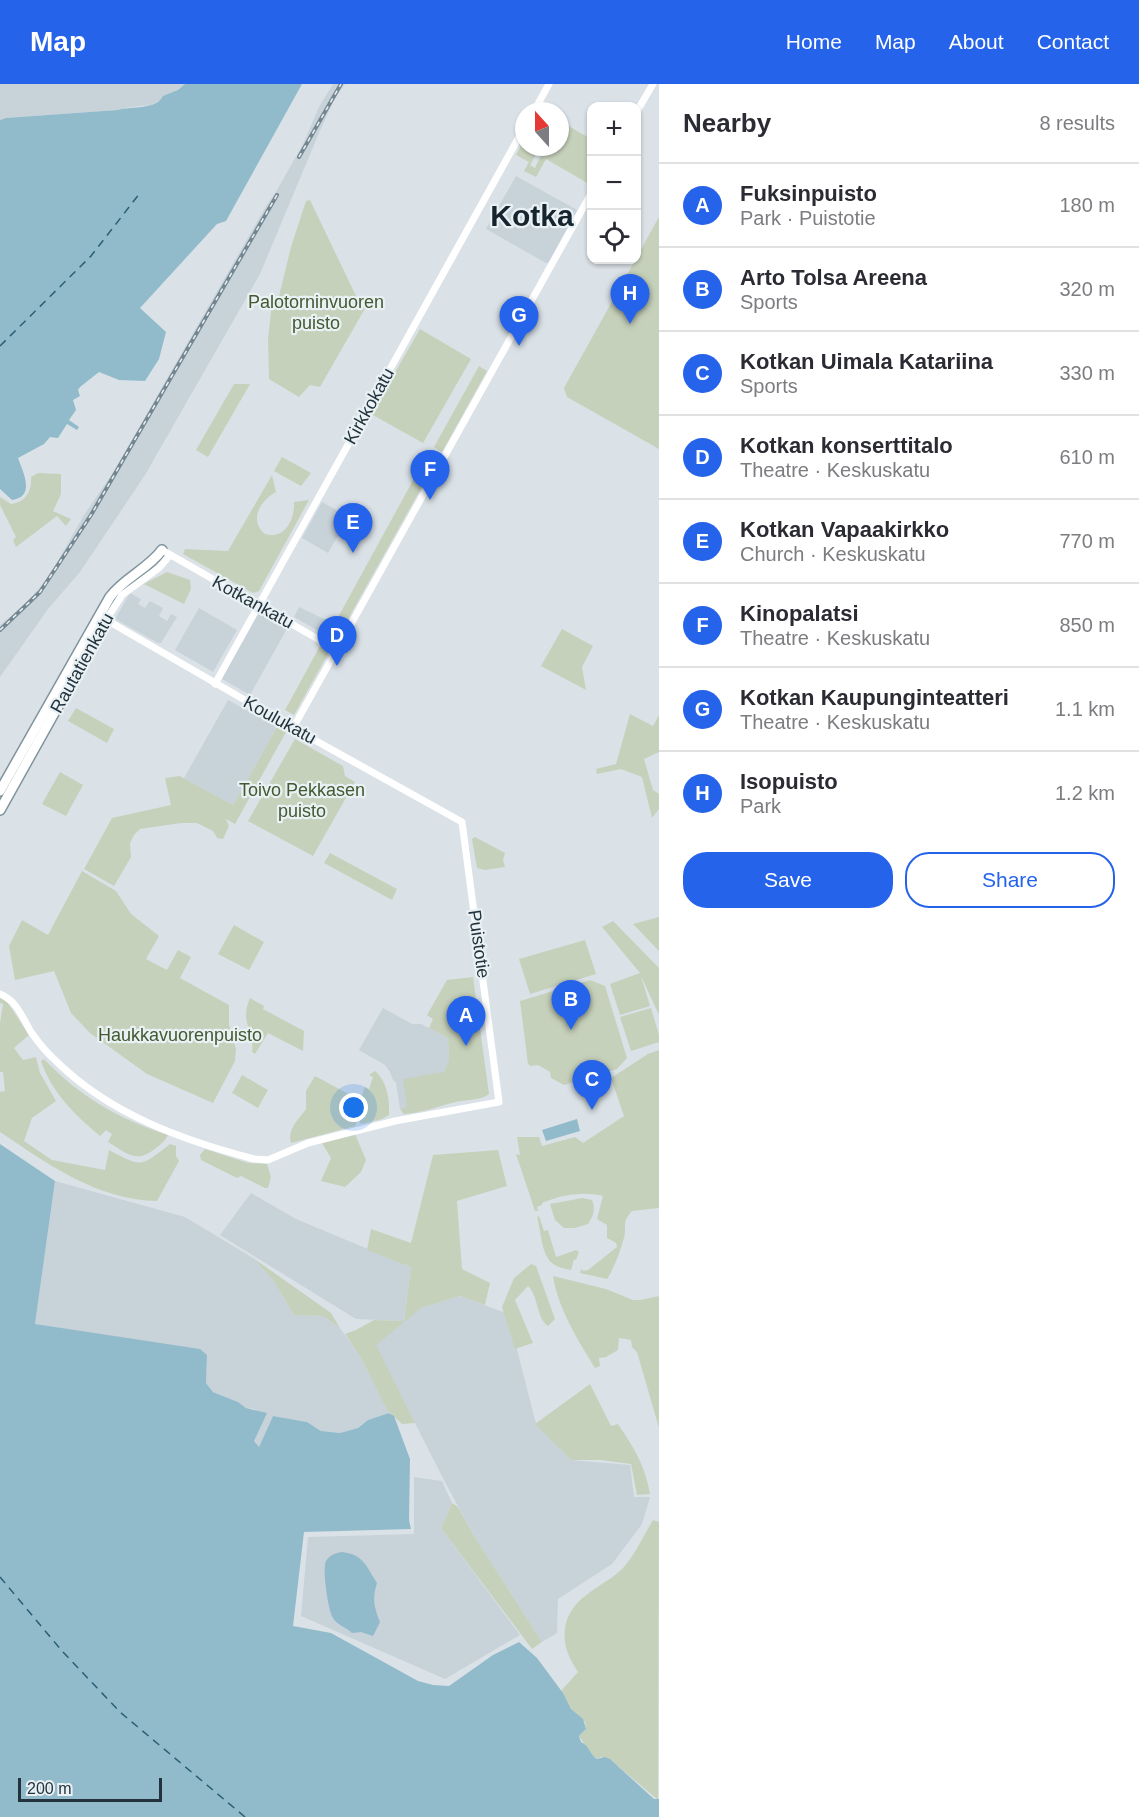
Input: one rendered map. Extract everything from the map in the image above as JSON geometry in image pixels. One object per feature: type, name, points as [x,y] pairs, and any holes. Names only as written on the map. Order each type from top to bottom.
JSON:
[{"type":"highway","name":"Rautatienkatu","points":[[0,810],[6,787],[102,617],[114,591],[166,552]]},
{"type":"main road","points":[[539,102],[549,84]]},
{"type":"main road","points":[[641,104],[653,84]]},
{"type":"main road","name":"Kirkkokatu","points":[[214,684],[515,144]]},
{"type":"main road","points":[[293,728],[587,200]]},
{"type":"main road","name":"Kotkankatu","points":[[166,552],[337,650]]},
{"type":"main road","name":"Koulukatu","points":[[102,617],[214,684],[462,822]]},
{"type":"main road","name":"Puistotie","points":[[0,994],[16,1006],[46,1051],[81,1082],[138,1119],[197,1142],[254,1160],[268,1160],[309,1143],[395,1121],[499,1102],[462,822]]},
{"type":"shaded area","points":[[0,84],[185,84],[151,105],[0,120]]},
{"type":"shaded area","points":[[333,84],[345,84],[334,100],[319,133],[260,274],[145,475],[80,572],[48,609],[0,677],[0,625],[26,603],[48,578],[84,515],[114,471],[277,190]]},
{"type":"shaded area","points":[[516,176],[577,210],[549,262],[546,263],[486,229]]},
{"type":"shaded area","points":[[322,502],[349,517],[328,553],[302,538]]},
{"type":"shaded area","points":[[130,593],[141,599],[138,604],[145,608],[150,601],[163,608],[159,616],[167,621],[171,614],[177,617],[161,643],[115,619]]},
{"type":"shaded area","points":[[299,607],[326,620],[320,632],[294,617]]},
{"type":"shaded area","points":[[199,608],[237,630],[213,672],[175,650]]},
{"type":"shaded area","points":[[259,611],[288,627],[250,695],[222,677]]},
{"type":"shaded area","points":[[228,700],[277,727],[233,805],[184,778]]},
{"type":"shaded area","points":[[383,1008],[412,1024],[421,1024],[448,1038],[449,1060],[444,1072],[450,1101],[400,1109],[396,1082],[390,1072],[385,1065],[359,1050]]},
{"type":"shaded area","points":[[55,1181],[185,1217],[253,1258],[273,1280],[294,1315],[323,1316],[340,1328],[361,1358],[389,1413],[368,1420],[358,1428],[340,1433],[321,1431],[307,1422],[273,1416],[259,1447],[254,1441],[255,1409],[246,1408],[238,1402],[213,1392],[206,1383],[207,1355],[35,1324]]},
{"type":"shaded area","points":[[251,1193],[296,1219],[411,1267],[404,1320],[421,1308],[460,1296],[508,1314],[536,1424],[571,1460],[630,1465],[634,1497],[650,1497],[642,1524],[612,1564],[558,1599],[557,1633],[542,1642],[473,1534],[375,1345],[403,1321],[356,1319],[220,1235]]},
{"type":"shaded area","points":[[414,1477],[442,1481],[452,1503],[441,1528],[520,1635],[445,1679],[301,1616],[308,1537],[414,1534]]},
{"type":"green space","points":[[569,126],[587,137],[587,183],[546,159],[536,177],[524,171],[529,162],[518,156],[535,156],[530,165],[535,168],[541,156],[569,156]]},
{"type":"green space","name":"Palotorninvuoren puisto","points":[[310,200],[357,298],[367,305],[320,387],[310,385],[299,397],[269,379],[268,339],[272,303],[278,300],[291,247],[306,201]]},
{"type":"green space","points":[[659,217],[659,449],[567,397],[564,388],[633,264],[641,264],[641,249]]},
{"type":"green space","points":[[420,329],[471,359],[423,443],[371,414]]},
{"type":"green space","points":[[479,366],[487,371],[442,452],[434,447]]},
{"type":"green space","points":[[234,384],[250,384],[208,457],[196,450]]},
{"type":"green space","points":[[282,457],[311,473],[301,486],[274,471]]},
{"type":"green space","points":[[423,462],[433,467],[338,637],[330,632]]},
{"type":"green space","points":[[38,473],[61,474],[61,494],[53,511],[71,519],[66,526],[57,516],[16,547],[13,540],[16,537],[0,505],[0,497],[11,504],[21,501],[29,491],[31,477]]},
{"type":"green space","points":[[272,475],[276,492],[261,505],[257,517],[257,523],[265,534],[278,534],[283,531],[291,521],[294,502],[309,500],[259,591],[253,593],[183,554],[185,549],[228,551]]},
{"type":"green space","points":[[167,572],[190,580],[191,589],[184,604],[144,584]]},
{"type":"green space","points":[[562,629],[593,646],[582,667],[586,690],[541,666]]},
{"type":"green space","points":[[320,646],[329,652],[294,715],[285,710]]},
{"type":"green space","points":[[76,708],[114,729],[107,743],[68,721]]},
{"type":"green space","points":[[630,714],[653,726],[659,715],[659,752],[644,759],[653,790],[659,794],[659,809],[652,818],[642,777],[621,769],[597,774],[596,769],[616,764]]},
{"type":"green space","points":[[277,727],[286,732],[235,824],[226,819],[229,826],[223,839],[217,838],[213,831],[197,823],[140,829],[130,843],[131,857],[114,886],[84,869],[112,818],[171,805],[165,778],[180,776],[233,805]]},
{"type":"green space","name":"Toivo Pekkasen puisto","points":[[295,739],[343,766],[345,776],[355,782],[313,856],[248,821]]},
{"type":"green space","points":[[60,772],[83,785],[66,816],[42,804]]},
{"type":"green space","points":[[475,837],[505,853],[503,860],[505,867],[485,870],[477,868],[472,839]]},
{"type":"green space","points":[[330,853],[397,889],[392,900],[324,863]]},
{"type":"green space","name":"Haukkavuorenpuisto","points":[[82,871],[116,891],[131,914],[159,936],[146,959],[167,970],[178,950],[191,957],[180,978],[229,1005],[229,1025],[236,1049],[235,1061],[213,1103],[147,1074],[90,1033],[71,1013],[54,971],[15,980],[9,946],[22,920],[48,935]]},
{"type":"green space","points":[[659,917],[659,951],[633,924]]},
{"type":"green space","points":[[613,921],[659,968],[659,1015],[641,976],[650,1006],[620,1015],[610,984],[640,973],[602,927]]},
{"type":"green space","points":[[234,925],[264,942],[249,970],[218,954]]},
{"type":"green space","points":[[585,940],[596,974],[530,994],[519,959]]},
{"type":"green space","points":[[473,977],[489,1094],[478,1099],[404,1114],[400,1109],[407,1107],[403,1079],[417,1077],[419,1084],[418,1076],[444,1072],[449,1060],[448,1038],[429,1028],[433,1019],[427,1015],[447,980]]},
{"type":"green space","points":[[590,980],[605,986],[627,1058],[617,1069],[564,1085],[551,1078],[550,1072],[538,1065],[528,1064],[520,1001]]},
{"type":"green space","points":[[0,997],[8,1003],[29,1035],[14,1048],[23,1060],[36,1057],[40,1073],[56,1101],[32,1118],[24,1141],[52,1160],[105,1170],[109,1150],[129,1160],[141,1162],[153,1157],[170,1144],[176,1146],[176,1156],[179,1161],[157,1201],[135,1199],[94,1187],[55,1168],[0,1132],[0,1092],[5,1091],[3,1072],[0,1072],[0,1023],[3,1004],[0,1003]]},
{"type":"green space","points":[[250,998],[264,1006],[263,1009],[304,1031],[303,1051],[268,1033],[255,1054],[252,1052],[246,1014]]},
{"type":"green space","points":[[651,1008],[659,1042],[631,1051],[620,1017]]},
{"type":"green space","points":[[659,1050],[659,1208],[632,1211],[629,1215],[625,1221],[621,1248],[607,1279],[580,1273],[581,1269],[588,1270],[617,1247],[616,1243],[607,1238],[607,1225],[597,1219],[603,1196],[580,1194],[564,1196],[542,1203],[537,1207],[538,1211],[535,1211],[516,1154],[520,1155],[517,1137],[539,1137],[542,1146],[575,1137],[583,1143],[624,1116],[611,1078],[648,1054]]},
{"type":"green space","points":[[44,1059],[86,1096],[133,1122],[168,1135],[167,1137],[159,1146],[142,1156],[126,1153],[108,1142],[112,1134],[106,1130],[100,1136],[73,1111],[58,1093],[41,1061]]},
{"type":"green space","points":[[375,1071],[387,1091],[389,1115],[361,1124],[359,1120],[360,1101],[365,1087],[369,1089],[373,1077],[369,1075]]},
{"type":"green space","points":[[242,1075],[268,1090],[258,1108],[232,1093]]},
{"type":"green space","points":[[315,1076],[354,1097],[357,1103],[356,1124],[291,1143],[292,1129],[306,1109],[306,1091]]},
{"type":"green space","points":[[355,1134],[366,1160],[361,1172],[345,1187],[321,1181],[331,1158],[322,1143]]},
{"type":"green space","points":[[205,1149],[248,1163],[267,1164],[271,1177],[268,1188],[241,1176],[237,1178],[201,1160],[200,1155]]},
{"type":"green space","points":[[498,1150],[507,1186],[457,1201],[462,1269],[490,1283],[485,1305],[460,1296],[421,1308],[376,1345],[415,1423],[402,1424],[387,1410],[361,1358],[345,1334],[374,1320],[404,1321],[411,1267],[367,1250],[371,1229],[411,1243],[433,1155]]},
{"type":"green space","points":[[582,1198],[592,1200],[594,1210],[590,1221],[588,1224],[575,1228],[564,1228],[555,1220],[550,1204]]},
{"type":"green space","points":[[539,1216],[544,1231],[548,1230],[556,1257],[576,1250],[579,1252],[571,1270],[556,1266],[548,1259],[542,1242],[537,1217]]},
{"type":"green space","points":[[253,1258],[331,1313],[340,1328],[323,1316],[294,1315],[273,1280]]},
{"type":"green space","points":[[531,1264],[536,1266],[555,1319],[548,1326],[544,1322],[528,1286],[515,1300],[533,1343],[515,1349],[502,1307],[514,1278]]},
{"type":"green space","points":[[553,1276],[606,1289],[633,1300],[659,1296],[659,1428],[637,1352],[632,1347],[631,1340],[619,1338],[618,1350],[599,1358],[600,1366],[595,1368],[564,1312]]},
{"type":"green space","points":[[590,1384],[611,1426],[618,1424],[634,1449],[642,1465],[650,1494],[637,1495],[631,1464],[601,1460],[571,1460],[535,1424]]},
{"type":"green space","points":[[452,1503],[458,1507],[542,1642],[532,1649],[441,1528]]},
{"type":"green space","points":[[653,1520],[659,1522],[658,1800],[611,1760],[601,1757],[598,1759],[593,1756],[579,1736],[586,1729],[585,1722],[571,1709],[561,1691],[578,1672],[569,1657],[565,1641],[565,1629],[572,1609],[586,1595],[625,1566]]},
{"type":"water","points":[[185,84],[302,84],[226,221],[217,224],[140,308],[166,332],[159,359],[145,381],[119,380],[99,372],[80,387],[78,390],[80,396],[73,400],[76,410],[69,420],[79,427],[77,430],[67,424],[58,438],[50,437],[44,444],[18,458],[25,477],[26,489],[19,498],[12,500],[0,489],[0,120],[149,106]]},
{"type":"water","points":[[577,1119],[580,1131],[546,1141],[542,1130]]},
{"type":"water","points":[[0,1144],[55,1181],[35,1324],[200,1349],[207,1355],[206,1383],[213,1392],[238,1402],[246,1408],[267,1413],[254,1441],[259,1447],[273,1416],[307,1422],[321,1431],[340,1433],[358,1428],[368,1420],[389,1413],[394,1416],[410,1459],[409,1520],[411,1529],[304,1532],[293,1626],[331,1633],[418,1681],[433,1685],[449,1686],[493,1655],[519,1642],[537,1658],[563,1693],[571,1709],[583,1719],[586,1729],[579,1736],[581,1742],[597,1759],[605,1757],[610,1759],[654,1799],[659,1799],[659,1817],[0,1817]]},
{"type":"water","points":[[342,1552],[360,1559],[377,1583],[374,1603],[380,1622],[373,1636],[361,1632],[352,1633],[337,1622],[331,1614],[326,1590],[325,1565],[331,1556]]},
{"type":"ferry route","points":[[0,346],[91,256],[140,193]]},
{"type":"ferry route","points":[[0,1577],[62,1651],[120,1712],[245,1817]]},
{"type":"railway","points":[[299,157],[341,84]]},
{"type":"railway","points":[[0,630],[40,592],[91,515],[277,195]]},
{"type":"place","name":"Isopuisto","points":[[630,324]]},
{"type":"place","name":"Kotkan Kaupunginteatteri","points":[[519,346]]},
{"type":"place","name":"Kinopalatsi","points":[[430,500]]},
{"type":"place","name":"Kotkan Vapaakirkko","points":[[353,553]]},
{"type":"place","name":"Kotkan konserttitalo","points":[[337,666]]},
{"type":"place","name":"Arto Tolsa Areena","points":[[571,1030]]},
{"type":"place","name":"Fuksinpuisto","points":[[466,1046]]},
{"type":"place","name":"Kotkan Uimala Katariina","points":[[592,1110]]},
{"type":"district","name":"Kotka","points":[[532,215]]}]
